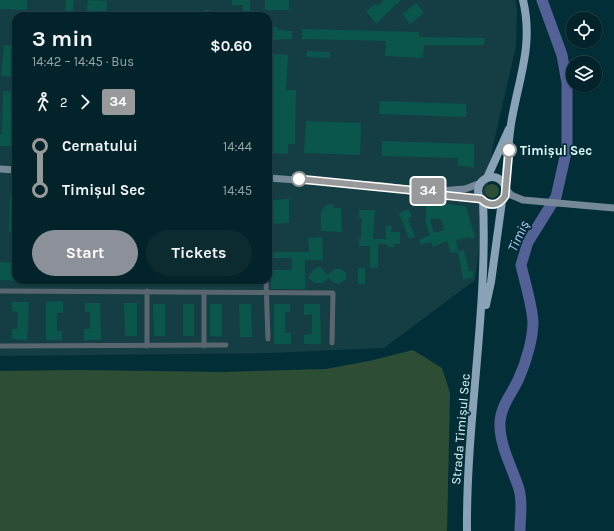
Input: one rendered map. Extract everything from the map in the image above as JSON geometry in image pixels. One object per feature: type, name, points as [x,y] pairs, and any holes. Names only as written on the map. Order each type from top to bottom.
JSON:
[{"type":"main road","points":[[502,200],[505,187],[511,124],[527,47],[527,20],[523,0]]},
{"type":"main road","points":[[482,200],[478,191],[511,124]]},
{"type":"main road","points":[[0,169],[12,170]]},
{"type":"main road","points":[[272,178],[351,183],[430,192],[482,200],[491,204],[502,200],[614,208]]},
{"type":"main road","points":[[430,192],[465,189],[484,180],[495,178],[511,195],[525,201]]},
{"type":"main road","name":"Strada Timișul Sec","points":[[467,531],[468,454],[481,329],[484,263],[482,200]]},
{"type":"main road","name":"Strada Timișul Sec","points":[[481,329],[491,282],[502,200]]},
{"type":"street","points":[[266,284],[268,338]]},
{"type":"street","points":[[0,291],[333,293],[332,343]]},
{"type":"street","points":[[146,346],[147,291]]},
{"type":"street","points":[[204,292],[204,346]]},
{"type":"street","points":[[0,346],[226,345]]},
{"type":"shaded area","points":[[0,0],[515,0],[517,8],[516,46],[493,146],[475,280],[384,348],[270,353],[0,356]]},
{"type":"shaded area","points":[[489,184],[495,184],[499,188],[499,194],[495,198],[489,198],[485,194],[485,188]]},
{"type":"shaded area","points":[[413,350],[442,368],[450,393],[447,531],[0,531],[0,371],[79,370],[224,372],[326,369],[369,361]]},
{"type":"building","points":[[0,0],[27,0],[27,10],[0,9]]},
{"type":"building","points":[[66,0],[74,0],[73,11],[65,11]]},
{"type":"building","points":[[88,0],[107,1],[106,12],[86,12]]},
{"type":"building","points":[[232,0],[250,0],[250,12],[243,12],[243,5],[232,5]]},
{"type":"building","points":[[265,0],[289,0],[289,10],[265,10]]},
{"type":"building","points":[[384,0],[401,0],[376,24],[366,11],[376,4],[378,6]]},
{"type":"building","points":[[416,3],[424,13],[410,24],[403,14]]},
{"type":"building","points":[[204,10],[210,10],[210,12],[204,12]]},
{"type":"building","points":[[272,27],[277,27],[277,30],[292,31],[292,39],[272,40]]},
{"type":"building","points":[[302,29],[419,32],[419,37],[485,38],[484,45],[424,45],[423,58],[385,56],[386,41],[302,39]]},
{"type":"building","points":[[4,45],[12,46],[12,77],[1,76]]},
{"type":"building","points":[[307,51],[330,52],[330,58],[306,57]]},
{"type":"building","points":[[272,54],[288,55],[286,90],[296,90],[295,144],[288,144],[288,154],[272,153]]},
{"type":"building","points":[[3,91],[12,92],[12,146],[0,146],[0,134],[2,134]]},
{"type":"building","points":[[380,101],[466,104],[466,117],[379,114]]},
{"type":"building","points":[[306,121],[361,123],[360,155],[304,153]]},
{"type":"building","points":[[382,141],[474,144],[474,167],[458,166],[458,158],[382,156]]},
{"type":"building","points":[[10,195],[12,195],[12,232],[9,232]]},
{"type":"building","points":[[289,199],[289,223],[272,224],[272,201]]},
{"type":"building","points":[[426,202],[466,206],[475,238],[471,239],[470,237],[456,240],[458,251],[464,250],[469,271],[473,271],[473,278],[463,279],[458,252],[451,253],[447,241],[433,247],[431,242],[421,245],[419,240],[430,235],[426,224]],"holes":[[[430,219],[441,219],[444,230],[434,233]]]},
{"type":"building","points":[[334,204],[333,208],[341,208],[342,232],[321,231],[321,212],[326,205]]},
{"type":"building","points":[[409,209],[412,217],[408,218],[415,237],[409,239],[399,213]]},
{"type":"building","points":[[359,210],[375,210],[373,239],[386,239],[386,226],[392,226],[391,232],[400,232],[400,244],[394,244],[394,247],[387,247],[387,244],[378,244],[378,268],[370,268],[370,246],[359,246],[359,239],[361,239],[362,218],[359,218]]},
{"type":"building","points":[[322,237],[323,260],[305,260],[305,289],[271,289],[272,270],[292,270],[292,258],[272,258],[272,252],[309,252],[308,238]]},
{"type":"building","points":[[0,262],[12,263],[12,281],[0,280]]},
{"type":"building","points":[[319,266],[328,275],[335,269],[341,269],[346,273],[346,279],[339,284],[334,283],[329,278],[323,283],[315,283],[308,278],[313,270]]},
{"type":"building","points":[[358,268],[365,268],[365,284],[358,284]]},
{"type":"building","points":[[63,301],[63,313],[57,313],[57,331],[62,331],[62,340],[46,340],[46,302]]},
{"type":"building","points":[[12,302],[29,302],[27,340],[12,339],[12,329],[17,329],[18,312],[12,311]]},
{"type":"building","points":[[85,303],[100,303],[101,340],[84,340],[84,329],[90,329],[90,312],[85,312]]},
{"type":"building","points":[[124,303],[137,303],[137,336],[125,336]]},
{"type":"building","points":[[153,304],[165,304],[165,336],[154,336]]},
{"type":"building","points":[[183,304],[194,304],[194,336],[183,336]]},
{"type":"building","points":[[210,304],[222,304],[222,337],[210,336]]},
{"type":"building","points":[[239,304],[251,304],[252,337],[240,337]]},
{"type":"building","points":[[274,304],[290,304],[290,312],[285,312],[285,333],[291,333],[291,344],[274,344]]},
{"type":"building","points":[[304,304],[320,304],[321,344],[304,344],[304,335],[312,334],[312,314],[304,315]]},
{"type":"waterway","name":"Timiș","points":[[520,531],[520,494],[506,456],[500,431],[500,422],[505,404],[517,383],[524,365],[532,336],[533,322],[530,301],[521,265],[528,242],[556,197],[567,148],[567,83],[562,55],[542,0]]},
{"type":"bus line","name":"34","points":[[299,179],[383,186],[481,199],[485,203],[496,204],[502,201],[506,192],[505,185],[509,150]]},
{"type":"place","name":"Timișul Sec","points":[[509,150]]}]
